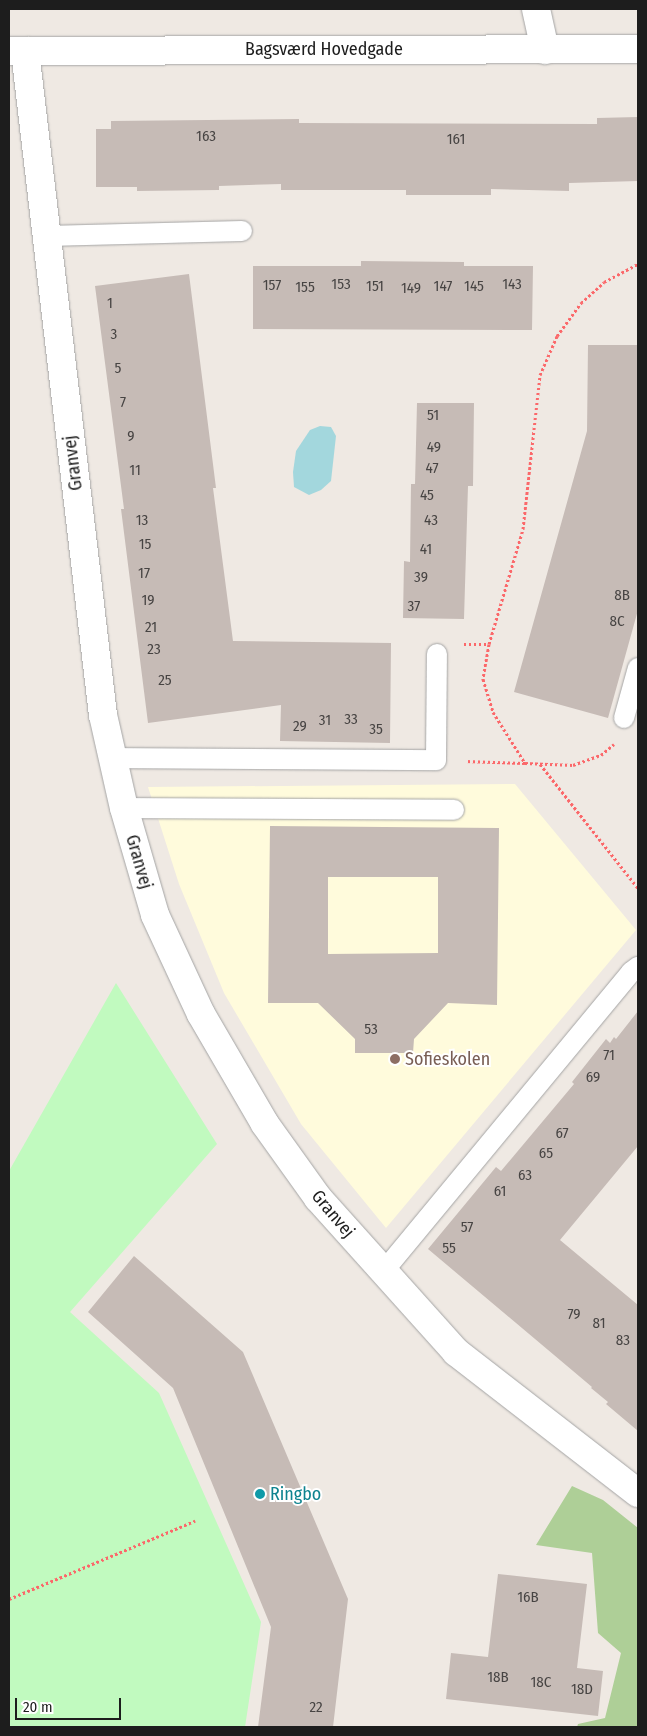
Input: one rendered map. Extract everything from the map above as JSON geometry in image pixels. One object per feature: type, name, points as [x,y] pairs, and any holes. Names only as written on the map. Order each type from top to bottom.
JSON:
[{"type":"street","points":[[536,9],[545,50]]},
{"type":"street","name":"Bagsværd Hovedgade","points":[[17,51],[638,49]]},
{"type":"street","name":"Granvej","points":[[17,51],[47,236],[92,634],[103,715],[124,808],[155,916],[201,1014],[265,1124],[318,1198],[456,1352],[638,1493]]},
{"type":"lane","points":[[47,236],[242,231]]},
{"type":"lane","points":[[113,758],[436,760],[437,654]]},
{"type":"lane","points":[[624,718],[638,668]]},
{"type":"lane","points":[[124,808],[454,810]]},
{"type":"lane","points":[[383,1272],[631,972],[638,967]]},
{"type":"path","points":[[525,763],[493,712],[483,679],[489,644],[523,529],[540,375],[557,336],[582,304],[604,282],[638,264]]},
{"type":"path","points":[[437,654],[456,644],[489,644]]},
{"type":"path","points":[[436,760],[573,765],[600,755],[617,741],[624,718]]},
{"type":"path","points":[[540,764],[638,888]]},
{"type":"path","points":[[9,1599],[195,1521]]},
{"type":"shaded area","name":"Sofieskolen","points":[[515,784],[636,930],[386,1228],[301,1124],[224,993],[179,884],[148,787]]},
{"type":"green space","points":[[116,983],[217,1144],[70,1312],[159,1393],[261,1622],[245,1727],[9,1727],[9,1171]]},
{"type":"green space","points":[[572,1486],[603,1500],[638,1528],[638,1727],[577,1727],[578,1724],[605,1718],[621,1653],[598,1633],[592,1553],[536,1545]]},
{"type":"water","points":[[320,426],[331,427],[336,436],[331,481],[321,490],[309,495],[294,487],[293,472],[296,451],[310,430]]},
{"type":"building","points":[[638,117],[638,181],[569,183],[569,191],[491,189],[491,195],[406,195],[406,190],[281,190],[281,184],[219,186],[219,190],[137,191],[137,187],[96,187],[96,129],[111,129],[111,121],[299,119],[299,123],[597,124],[597,118]]},
{"type":"building","points":[[361,261],[464,262],[464,266],[533,266],[532,330],[253,329],[253,266],[361,266]]},
{"type":"building","points":[[189,274],[216,488],[213,488],[233,641],[391,643],[390,743],[280,741],[281,705],[148,723],[121,509],[124,509],[95,286]]},
{"type":"building","points":[[588,345],[638,345],[638,610],[608,718],[514,692],[587,431]]},
{"type":"building","points":[[417,403],[474,403],[473,486],[468,486],[464,619],[403,618],[404,561],[410,562],[411,484],[415,484]]},
{"type":"building","points":[[270,826],[499,828],[497,1005],[448,1003],[414,1039],[413,1053],[355,1053],[355,1039],[318,1003],[268,1003]],"holes":[[[328,877],[438,877],[438,953],[328,954]]]},
{"type":"building","points":[[638,1011],[638,1146],[560,1240],[638,1305],[638,1431],[606,1404],[608,1402],[592,1387],[428,1249],[496,1167],[501,1171],[574,1084],[572,1082],[606,1039],[610,1043],[614,1037],[616,1039]]},
{"type":"building","name":"Ringbo","points":[[134,1256],[243,1352],[348,1599],[333,1727],[258,1727],[271,1627],[173,1388],[88,1312]]},
{"type":"building","points":[[498,1574],[587,1584],[577,1668],[603,1671],[598,1716],[446,1699],[451,1653],[488,1657]]},
{"type":"place","name":"Sofieskolen","points":[[395,1059]]},
{"type":"place","name":"Ringbo","points":[[260,1494]]}]
